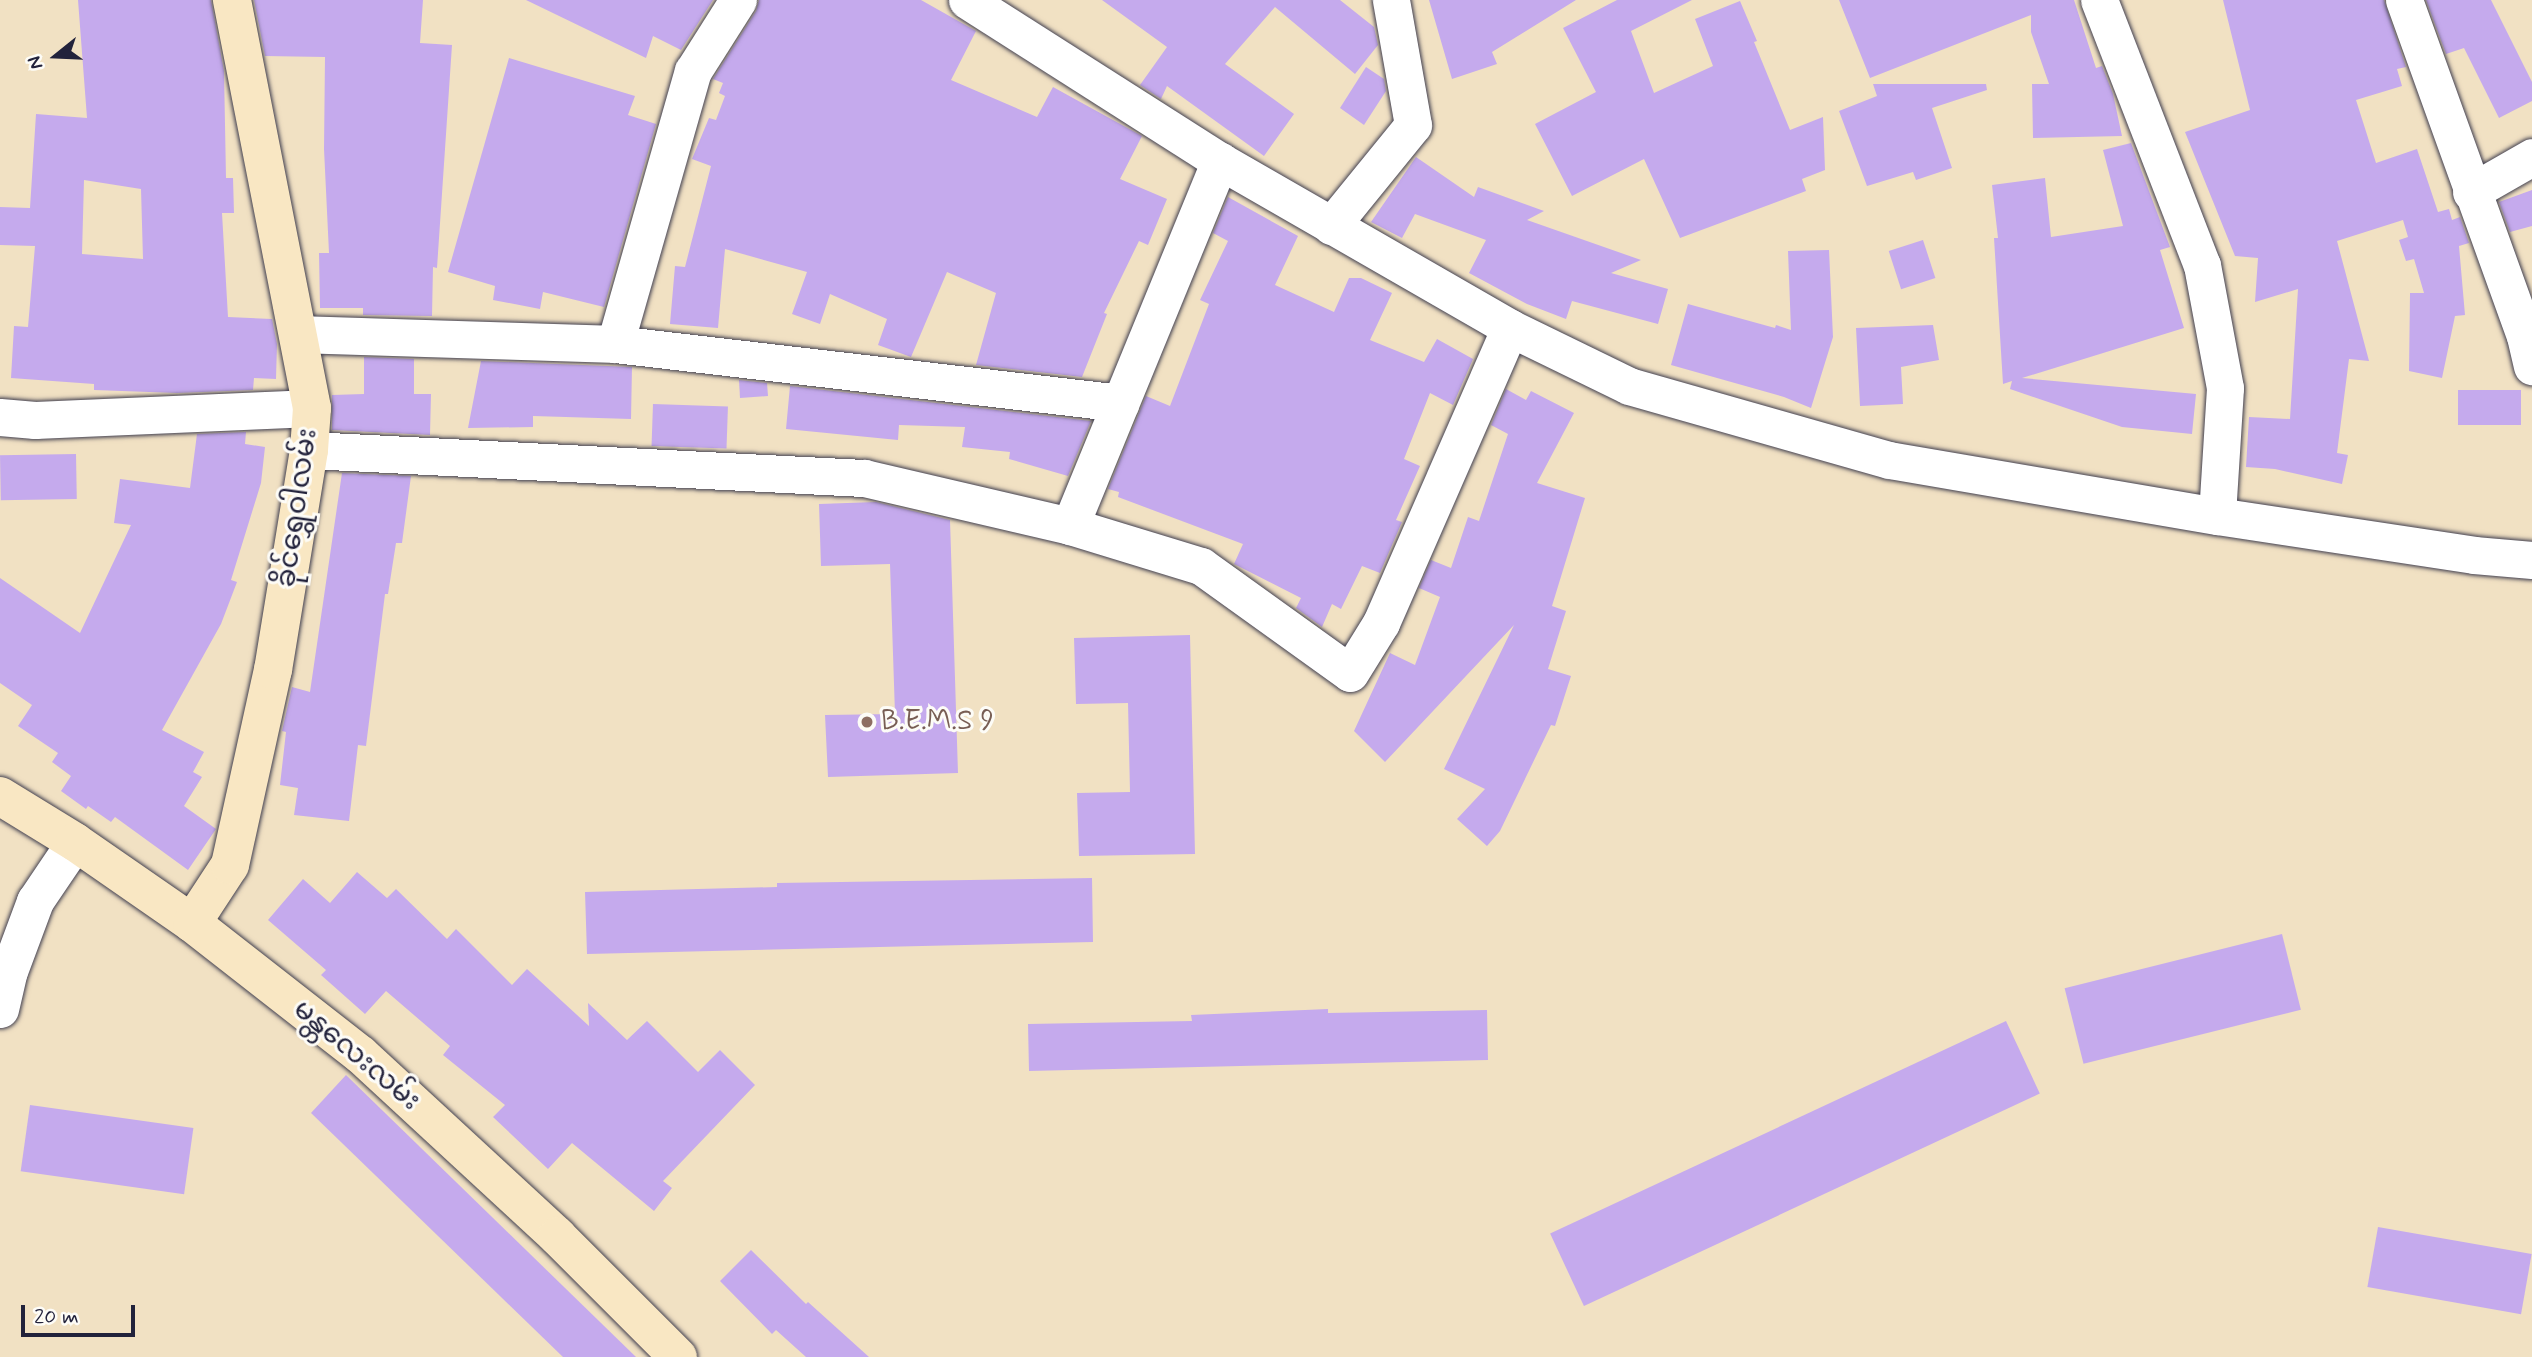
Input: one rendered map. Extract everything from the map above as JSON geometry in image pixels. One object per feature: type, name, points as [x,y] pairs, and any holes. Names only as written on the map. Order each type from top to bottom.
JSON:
[{"type":"street","name":"ခိုင်ရွှေဝါလမ်း","points":[[192,923],[230,866],[273,670],[309,450],[312,408],[232,0]]},
{"type":"street","points":[[615,344],[693,71],[738,0]]},
{"type":"street","points":[[967,0],[1220,162],[1510,328],[1629,386],[1889,460],[2217,516],[2474,555],[2532,560]]},
{"type":"street","points":[[1331,226],[1413,125],[1391,0]]},
{"type":"street","points":[[2099,0],[2202,265],[2225,388],[2217,516]]},
{"type":"street","points":[[2404,0],[2470,192],[2525,336],[2532,366]]},
{"type":"street","points":[[2470,192],[2532,156]]},
{"type":"street","points":[[1070,526],[1220,162]]},
{"type":"street","points":[[309,450],[864,478],[1070,526],[1201,566],[1350,673],[1381,623],[1510,328]]},
{"type":"street","points":[[299,334],[615,344],[1121,403]]},
{"type":"street","points":[[0,417],[35,420],[312,408]]},
{"type":"street","name":"မန္တလေးလမ်း","points":[[0,796],[75,842],[192,923],[361,1055],[557,1236],[678,1357]]},
{"type":"street","points":[[0,1009],[9,971],[35,901],[75,842]]},
{"type":"building","points":[[78,0],[211,0],[224,71],[226,178],[233,178],[234,213],[222,213],[228,317],[272,319],[277,344],[276,379],[254,378],[253,390],[177,393],[94,390],[94,384],[11,378],[14,326],[28,327],[35,246],[0,245],[0,207],[30,208],[36,114],[87,118]],"holes":[[[84,180],[141,189],[143,259],[82,254]]]},
{"type":"building","points":[[254,0],[423,0],[420,43],[452,45],[437,268],[433,267],[432,316],[363,315],[363,308],[320,308],[319,253],[329,253],[324,149],[325,57],[265,56]]},
{"type":"building","points":[[526,0],[713,0],[681,50],[653,36],[646,58]]},
{"type":"building","points":[[759,0],[921,0],[976,31],[951,80],[1037,117],[1053,87],[1142,136],[1120,179],[1167,199],[1148,245],[1139,241],[1104,313],[1107,314],[1082,377],[976,365],[996,293],[947,272],[911,357],[878,345],[887,319],[830,294],[820,324],[792,314],[807,272],[725,249],[718,328],[670,324],[675,266],[685,267],[711,166],[692,159],[709,118],[716,120],[725,96],[719,93],[723,83],[713,79],[756,11]]},
{"type":"building","points":[[1102,0],[1340,0],[1374,27],[1378,45],[1355,74],[1275,7],[1225,64],[1294,114],[1264,156],[1167,86],[1161,99],[1140,85],[1167,47]]},
{"type":"building","points":[[1429,0],[1576,0],[1492,52],[1497,64],[1452,79]]},
{"type":"building","points":[[1617,0],[1692,0],[1631,31],[1654,93],[1713,66],[1695,19],[1740,1],[1790,130],[1823,117],[1825,170],[1802,179],[1806,191],[1680,238],[1644,159],[1572,196],[1535,124],[1596,92],[1563,28]]},
{"type":"building","points":[[1839,0],[2074,0],[2096,68],[2102,66],[2113,94],[2122,136],[2033,138],[2032,84],[2049,84],[2031,32],[2031,15],[1870,78]]},
{"type":"building","points":[[2223,0],[2384,0],[2406,67],[2397,69],[2402,86],[2356,100],[2376,163],[2417,149],[2438,212],[2449,209],[2452,220],[2460,217],[2469,243],[2459,246],[2465,315],[2455,316],[2442,378],[2409,371],[2410,293],[2424,293],[2414,259],[2406,261],[2399,240],[2408,237],[2403,220],[2337,241],[2369,361],[2349,359],[2337,453],[2348,455],[2342,484],[2275,469],[2246,467],[2249,417],[2290,419],[2298,289],[2255,302],[2258,258],[2235,256],[2185,132],[2250,110]]},
{"type":"building","points":[[2426,0],[2491,0],[2532,82],[2532,101],[2499,118],[2464,48],[2446,54]]},
{"type":"building","points":[[509,58],[635,96],[628,115],[656,124],[604,307],[543,292],[540,309],[493,300],[495,286],[448,272]]},
{"type":"building","points":[[1366,67],[1384,79],[1386,91],[1364,125],[1340,108]]},
{"type":"building","points":[[1873,84],[1986,84],[1987,90],[1932,108],[1952,168],[1916,180],[1913,172],[1867,186],[1839,111],[1877,96]]},
{"type":"building","points":[[2131,143],[2170,247],[2160,250],[2184,328],[2022,378],[2196,394],[2192,434],[2122,427],[2010,389],[2012,381],[2003,384],[1994,238],[1998,238],[1992,185],[2045,178],[2051,237],[2123,226],[2103,150]]},
{"type":"building","points":[[1416,157],[1474,197],[1478,187],[1544,211],[1527,220],[1641,260],[1611,273],[1668,289],[1658,324],[1572,301],[1566,319],[1527,304],[1469,273],[1486,240],[1415,214],[1402,238],[1371,222]]},
{"type":"building","points":[[2532,190],[2532,226],[2510,232],[2499,202]]},
{"type":"building","points":[[1228,197],[1298,236],[1275,285],[1334,312],[1349,278],[1361,278],[1392,293],[1370,340],[1424,362],[1437,339],[1473,359],[1453,405],[1430,393],[1404,459],[1420,466],[1396,520],[1402,522],[1380,573],[1362,566],[1341,609],[1332,604],[1322,627],[1296,608],[1301,598],[1234,564],[1243,544],[1118,497],[1119,492],[1108,489],[1146,396],[1170,406],[1209,304],[1200,300],[1228,241],[1213,233]]},
{"type":"building","points":[[1923,240],[1935,278],[1901,289],[1889,251]]},
{"type":"building","points":[[1829,250],[1833,337],[1811,408],[1784,397],[1671,365],[1688,304],[1791,330],[1788,251]]},
{"type":"building","points":[[1933,325],[1939,360],[1901,367],[1903,404],[1860,406],[1856,328]]},
{"type":"building","points":[[364,357],[414,359],[414,394],[431,394],[430,435],[332,430],[332,395],[364,394]]},
{"type":"building","points":[[481,361],[632,367],[631,419],[533,416],[533,427],[468,428]]},
{"type":"building","points":[[739,380],[767,383],[768,396],[740,398]]},
{"type":"building","points":[[790,386],[1091,421],[1068,476],[1009,459],[1010,452],[962,447],[965,427],[899,425],[898,440],[786,429]]},
{"type":"building","points":[[1506,389],[1526,400],[1531,391],[1574,413],[1537,483],[1585,498],[1552,606],[1566,611],[1548,669],[1571,676],[1555,726],[1551,725],[1500,831],[1487,846],[1457,819],[1485,789],[1444,769],[1514,625],[1385,762],[1354,731],[1390,653],[1415,665],[1440,597],[1419,588],[1431,560],[1451,568],[1468,517],[1479,521],[1508,434],[1491,425]]},
{"type":"building","points":[[2458,390],[2521,390],[2521,425],[2458,425]]},
{"type":"building","points":[[653,404],[728,407],[726,449],[652,446]]},
{"type":"building","points":[[246,432],[245,444],[265,447],[261,483],[231,580],[237,582],[221,624],[162,730],[204,752],[193,772],[202,777],[184,806],[216,829],[188,870],[115,817],[111,822],[88,806],[86,809],[61,791],[71,776],[52,762],[58,753],[18,726],[32,705],[0,683],[0,578],[80,633],[131,525],[114,523],[120,479],[190,488],[197,434]]},
{"type":"building","points":[[76,454],[77,499],[1,500],[0,455]]},
{"type":"building","points":[[342,473],[411,476],[402,543],[396,543],[388,594],[385,594],[366,746],[358,745],[349,821],[294,815],[298,788],[280,785],[286,732],[282,731],[292,687],[310,692]]},
{"type":"building","points":[[876,502],[950,520],[958,773],[828,777],[825,715],[895,714],[890,564],[821,566],[819,504]]},
{"type":"building","points":[[1190,635],[1195,854],[1079,856],[1077,793],[1130,792],[1128,703],[1076,704],[1074,638]]},
{"type":"building","points":[[357,872],[387,898],[396,889],[447,939],[456,929],[512,985],[527,969],[589,1026],[588,1003],[627,1040],[647,1021],[698,1072],[720,1050],[755,1085],[663,1181],[672,1188],[654,1211],[572,1143],[548,1169],[493,1117],[505,1105],[443,1055],[450,1046],[386,991],[365,1014],[321,975],[326,970],[268,920],[303,879],[330,903]]},
{"type":"building","points":[[1092,878],[1093,942],[587,954],[585,892],[777,887],[777,883]]},
{"type":"building","points":[[2282,934],[2301,1010],[2084,1064],[2065,988]]},
{"type":"building","points":[[1328,1009],[1328,1013],[1487,1010],[1488,1060],[1029,1071],[1028,1024],[1192,1021],[1191,1015]]},
{"type":"building","points":[[2006,1021],[2040,1094],[1584,1306],[1550,1234]]},
{"type":"building","points":[[346,1075],[636,1357],[563,1357],[311,1113]]},
{"type":"building","points":[[30,1105],[193,1128],[184,1194],[21,1171]]},
{"type":"building","points":[[2378,1227],[2532,1254],[2521,1314],[2367,1287]]},
{"type":"building","points":[[751,1250],[806,1304],[808,1302],[869,1357],[806,1357],[776,1330],[772,1334],[720,1281]]},
{"type":"place","name":"B.E.M.S 9","points":[[867,722]]}]
